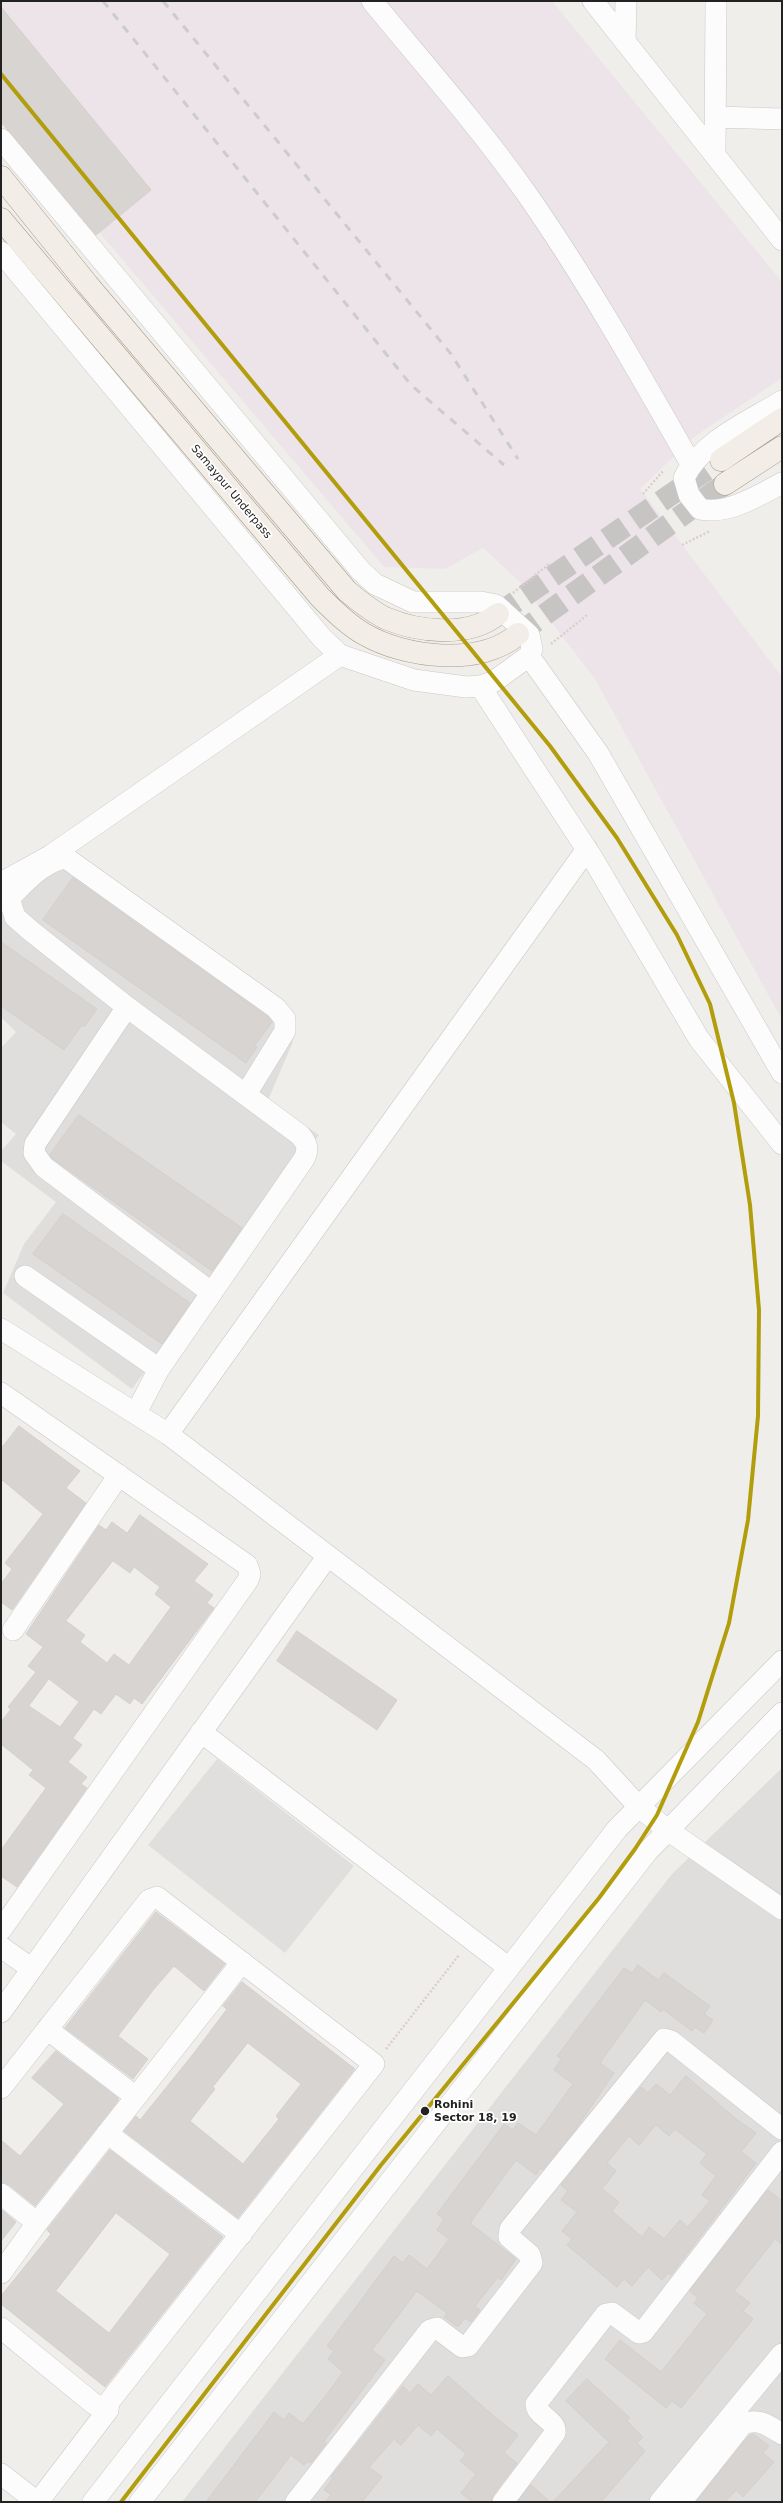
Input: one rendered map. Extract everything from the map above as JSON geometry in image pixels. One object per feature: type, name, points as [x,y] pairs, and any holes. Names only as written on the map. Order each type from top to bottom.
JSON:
[{"type":"main road","points":[[1,177],[93,291],[347,591],[372,611],[413,626],[443,630],[474,628],[488,622],[498,614]]},
{"type":"main road","name":"Samaypur Underpass","points":[[1,219],[320,597],[348,622],[378,641],[414,651],[443,654],[479,653],[508,642],[518,634]]},
{"type":"main road","points":[[721,460],[782,419]]},
{"type":"main road","points":[[725,484],[782,447]]},
{"type":"street","points":[[372,1],[487,140],[524,191],[576,269],[691,464]]},
{"type":"street","points":[[593,1],[715,153],[782,240]]},
{"type":"street","points":[[625,42],[626,1]]},
{"type":"street","points":[[715,153],[716,1]]},
{"type":"street","points":[[716,117],[782,119]]},
{"type":"street","points":[[1,139],[361,571],[375,584],[413,602],[492,603],[500,607],[529,635],[532,649],[529,656],[493,682],[480,686],[466,687],[414,680],[340,655],[322,638],[1,252]]},
{"type":"street","points":[[782,402],[705,449],[691,464],[684,478],[689,495],[700,510],[714,512],[739,504],[782,483]]},
{"type":"street","points":[[3,882],[50,856],[340,655]]},
{"type":"street","points":[[529,656],[598,753],[782,1073]]},
{"type":"street","points":[[480,686],[587,849],[699,1039],[782,1144]]},
{"type":"street","points":[[168,1434],[587,849]]},
{"type":"street","points":[[136,1413],[159,1369],[307,1152],[306,1142],[300,1135],[246,1094],[127,1007],[15,917],[12,912],[9,898],[37,872],[58,859],[66,858],[281,1013],[285,1019],[285,1031],[246,1094]]},
{"type":"street","points":[[127,1007],[35,1144],[34,1153],[44,1167],[212,1292]]},
{"type":"street","points":[[25,1276],[159,1369]]},
{"type":"street","points":[[1,1329],[168,1434],[596,1760],[639,1807],[669,1831],[782,1909]]},
{"type":"street","points":[[1,1393],[247,1565],[250,1574],[244,1586],[1,1930]]},
{"type":"street","points":[[14,1630],[119,1475]]},
{"type":"street","points":[[1,2012],[328,1557]]},
{"type":"street","points":[[93,2502],[617,1829],[782,1661]]},
{"type":"street","points":[[140,2502],[647,1852],[782,1713]]},
{"type":"street","points":[[201,1732],[509,1968]]},
{"type":"street","points":[[1,2088],[153,1897],[161,1899],[374,2064],[109,2402],[108,2410],[37,2502],[1,2474]]},
{"type":"street","points":[[1,1947],[32,1969]]},
{"type":"street","points":[[1,2273],[37,2223],[242,1962]]},
{"type":"street","points":[[48,2029],[136,2097]]},
{"type":"street","points":[[296,2502],[430,2330],[437,2328],[462,2347],[468,2346],[532,2263],[530,2255],[509,2237],[510,2229],[664,2039],[671,2041],[782,2129]]},
{"type":"street","points":[[108,2133],[240,2235]]},
{"type":"street","points":[[503,2502],[555,2432],[554,2426],[537,2409],[536,2404],[606,2314],[612,2313],[638,2332],[643,2332],[782,2152]]},
{"type":"street","points":[[1,2194],[37,2223]]},
{"type":"street","points":[[1,2328],[94,2404],[108,2410]]},
{"type":"street","points":[[660,2502],[782,2354]]},
{"type":"street","points":[[681,2502],[742,2426],[750,2421],[760,2422],[782,2434]]},
{"type":"path","points":[[643,494],[664,470]]},
{"type":"path","points":[[682,545],[717,529]]},
{"type":"path","points":[[511,594],[549,564]]},
{"type":"path","points":[[554,644],[587,615]]},
{"type":"path","points":[[374,2064],[472,1939]]},
{"type":"shaded area","points":[[1,1],[552,1],[782,282],[782,378],[694,437],[640,489],[782,677],[782,1020],[595,679],[521,583],[483,548],[445,569],[384,567],[1,117]]},
{"type":"shaded area","points":[[35,855],[79,859],[288,1017],[296,1025],[292,1044],[268,1100],[319,1135],[132,1389],[3,1293],[24,1244],[56,1202],[1,1161],[1,1151],[16,1134],[1,1122],[1,1048],[16,1032],[1,1017],[1,870]]},
{"type":"shaded area","points":[[217,1759],[354,1866],[285,1953],[148,1845]]},
{"type":"shaded area","points":[[782,1768],[782,2502],[182,2502],[672,1874]]},
{"type":"building","points":[[1,7],[151,190],[96,235],[1,122]]},
{"type":"building","points":[[73,878],[268,1017],[272,1022],[255,1045],[257,1047],[246,1063],[43,920]]},
{"type":"building","points":[[1,942],[97,1009],[84,1027],[82,1025],[64,1050],[1,1006]]},
{"type":"building","points":[[79,1115],[242,1228],[212,1271],[53,1159],[50,1155]]},
{"type":"building","points":[[63,1214],[190,1303],[162,1344],[33,1254]]},
{"type":"building","points":[[19,1426],[80,1471],[66,1488],[86,1503],[12,1610],[1,1602],[1,1584],[12,1569],[5,1563],[43,1514],[1,1479],[1,1449]]},
{"type":"building","points":[[140,1515],[208,1564],[194,1581],[213,1595],[207,1603],[214,1608],[142,1704],[134,1698],[130,1704],[116,1694],[101,1714],[94,1709],[73,1738],[82,1745],[68,1762],[87,1777],[81,1784],[87,1788],[17,1887],[1,1876],[1,1850],[46,1788],[29,1775],[33,1770],[1,1744],[1,1722],[11,1709],[8,1707],[36,1672],[28,1666],[43,1647],[26,1634],[99,1525],[106,1530],[112,1522],[127,1533]],"holes":[[[113,1561],[130,1573],[134,1567],[160,1587],[155,1594],[171,1607],[129,1665],[114,1654],[107,1663],[80,1642],[85,1635],[66,1621]],[[49,1679],[79,1702],[60,1727],[29,1706]]]},
{"type":"building","points":[[297,1631],[397,1700],[377,1730],[277,1661]]},
{"type":"building","points":[[156,1912],[225,1964],[204,1991],[174,1966],[154,1989],[118,2036],[148,2059],[133,2079],[65,2028]]},
{"type":"building","points":[[638,1965],[658,1980],[664,1973],[710,2006],[704,2014],[713,2020],[704,2033],[695,2027],[692,2031],[663,2009],[661,2012],[645,2000],[600,2063],[614,2073],[575,2130],[542,2170],[540,2168],[536,2175],[516,2160],[472,2220],[471,2224],[516,2259],[501,2280],[498,2277],[475,2306],[480,2310],[471,2322],[465,2318],[458,2327],[444,2317],[447,2313],[417,2291],[372,2350],[385,2360],[324,2441],[326,2443],[311,2463],[308,2461],[304,2465],[291,2455],[255,2502],[206,2502],[274,2412],[284,2420],[289,2413],[303,2424],[327,2394],[343,2372],[328,2359],[334,2351],[327,2346],[394,2256],[403,2263],[409,2255],[427,2269],[449,2239],[437,2230],[444,2219],[437,2214],[504,2124],[513,2130],[518,2123],[536,2135],[573,2084],[554,2070],[561,2059],[557,2056],[624,1968],[632,1973]]},
{"type":"building","points":[[242,1982],[355,2069],[238,2218],[124,2131],[136,2116],[140,2120],[194,2053],[227,2009],[223,2006]],"holes":[[[248,2043],[301,2084],[276,2116],[279,2119],[243,2164],[190,2121],[215,2089],[213,2087]]]},
{"type":"building","points":[[56,2051],[118,2098],[118,2101],[35,2206],[9,2185],[1,2182],[1,2140],[20,2156],[64,2104],[32,2078]]},
{"type":"building","points":[[686,2076],[736,2119],[756,2133],[741,2152],[756,2163],[671,2275],[668,2273],[662,2280],[648,2267],[632,2286],[624,2279],[617,2287],[567,2245],[572,2239],[562,2231],[577,2212],[561,2200],[568,2191],[561,2185],[641,2087],[648,2093],[656,2084],[670,2095]],"holes":[[[656,2125],[669,2136],[675,2129],[707,2154],[700,2163],[716,2176],[702,2195],[710,2201],[688,2227],[680,2220],[664,2239],[649,2227],[642,2237],[612,2211],[619,2202],[602,2189],[616,2171],[607,2163],[629,2136],[639,2145]]]},
{"type":"building","points":[[110,2150],[223,2237],[105,2387],[1,2304],[1,2296],[51,2234],[47,2230]],"holes":[[[116,2213],[170,2254],[109,2333],[56,2291]]]},
{"type":"building","points":[[768,2190],[782,2201],[782,2244],[775,2239],[734,2291],[750,2303],[743,2311],[753,2319],[681,2408],[672,2401],[666,2408],[605,2359],[620,2340],[661,2372],[707,2314],[694,2303],[698,2298],[690,2291]]},
{"type":"building","points":[[1,2209],[16,2222],[1,2241]]},
{"type":"building","points":[[448,2376],[518,2435],[504,2453],[517,2463],[493,2495],[491,2502],[473,2502],[461,2493],[476,2474],[460,2461],[466,2454],[437,2429],[431,2436],[418,2425],[401,2445],[394,2439],[369,2467],[382,2477],[362,2502],[325,2502],[331,2495],[324,2490],[333,2478],[331,2477],[403,2386],[410,2393],[418,2384],[431,2395]]},
{"type":"building","points":[[587,2379],[630,2418],[627,2421],[643,2437],[637,2443],[645,2451],[601,2502],[553,2502],[609,2442],[566,2401]]},
{"type":"building","points":[[753,2434],[769,2446],[763,2453],[774,2462],[743,2497],[736,2490],[725,2502],[696,2502],[747,2438]]},
{"type":"building","points":[[531,2485],[550,2502],[518,2502]]},
{"type":"tunnel","points":[[498,614],[721,460]]},
{"type":"tunnel","points":[[518,634],[725,484]]},
{"type":"railway","points":[[103,1],[411,385],[504,465]]},
{"type":"railway","points":[[163,1],[451,354],[518,459]]},
{"type":"transit line","points":[[1,74],[550,746],[617,838],[677,935],[710,1004],[734,1103],[750,1205],[759,1310],[758,1416],[748,1520],[729,1623],[698,1722],[657,1815],[635,1849],[599,1898],[381,2165],[121,2502]]},
{"type":"place","name":"Rohini Sector 18, 19","points":[[425,2111]]}]
